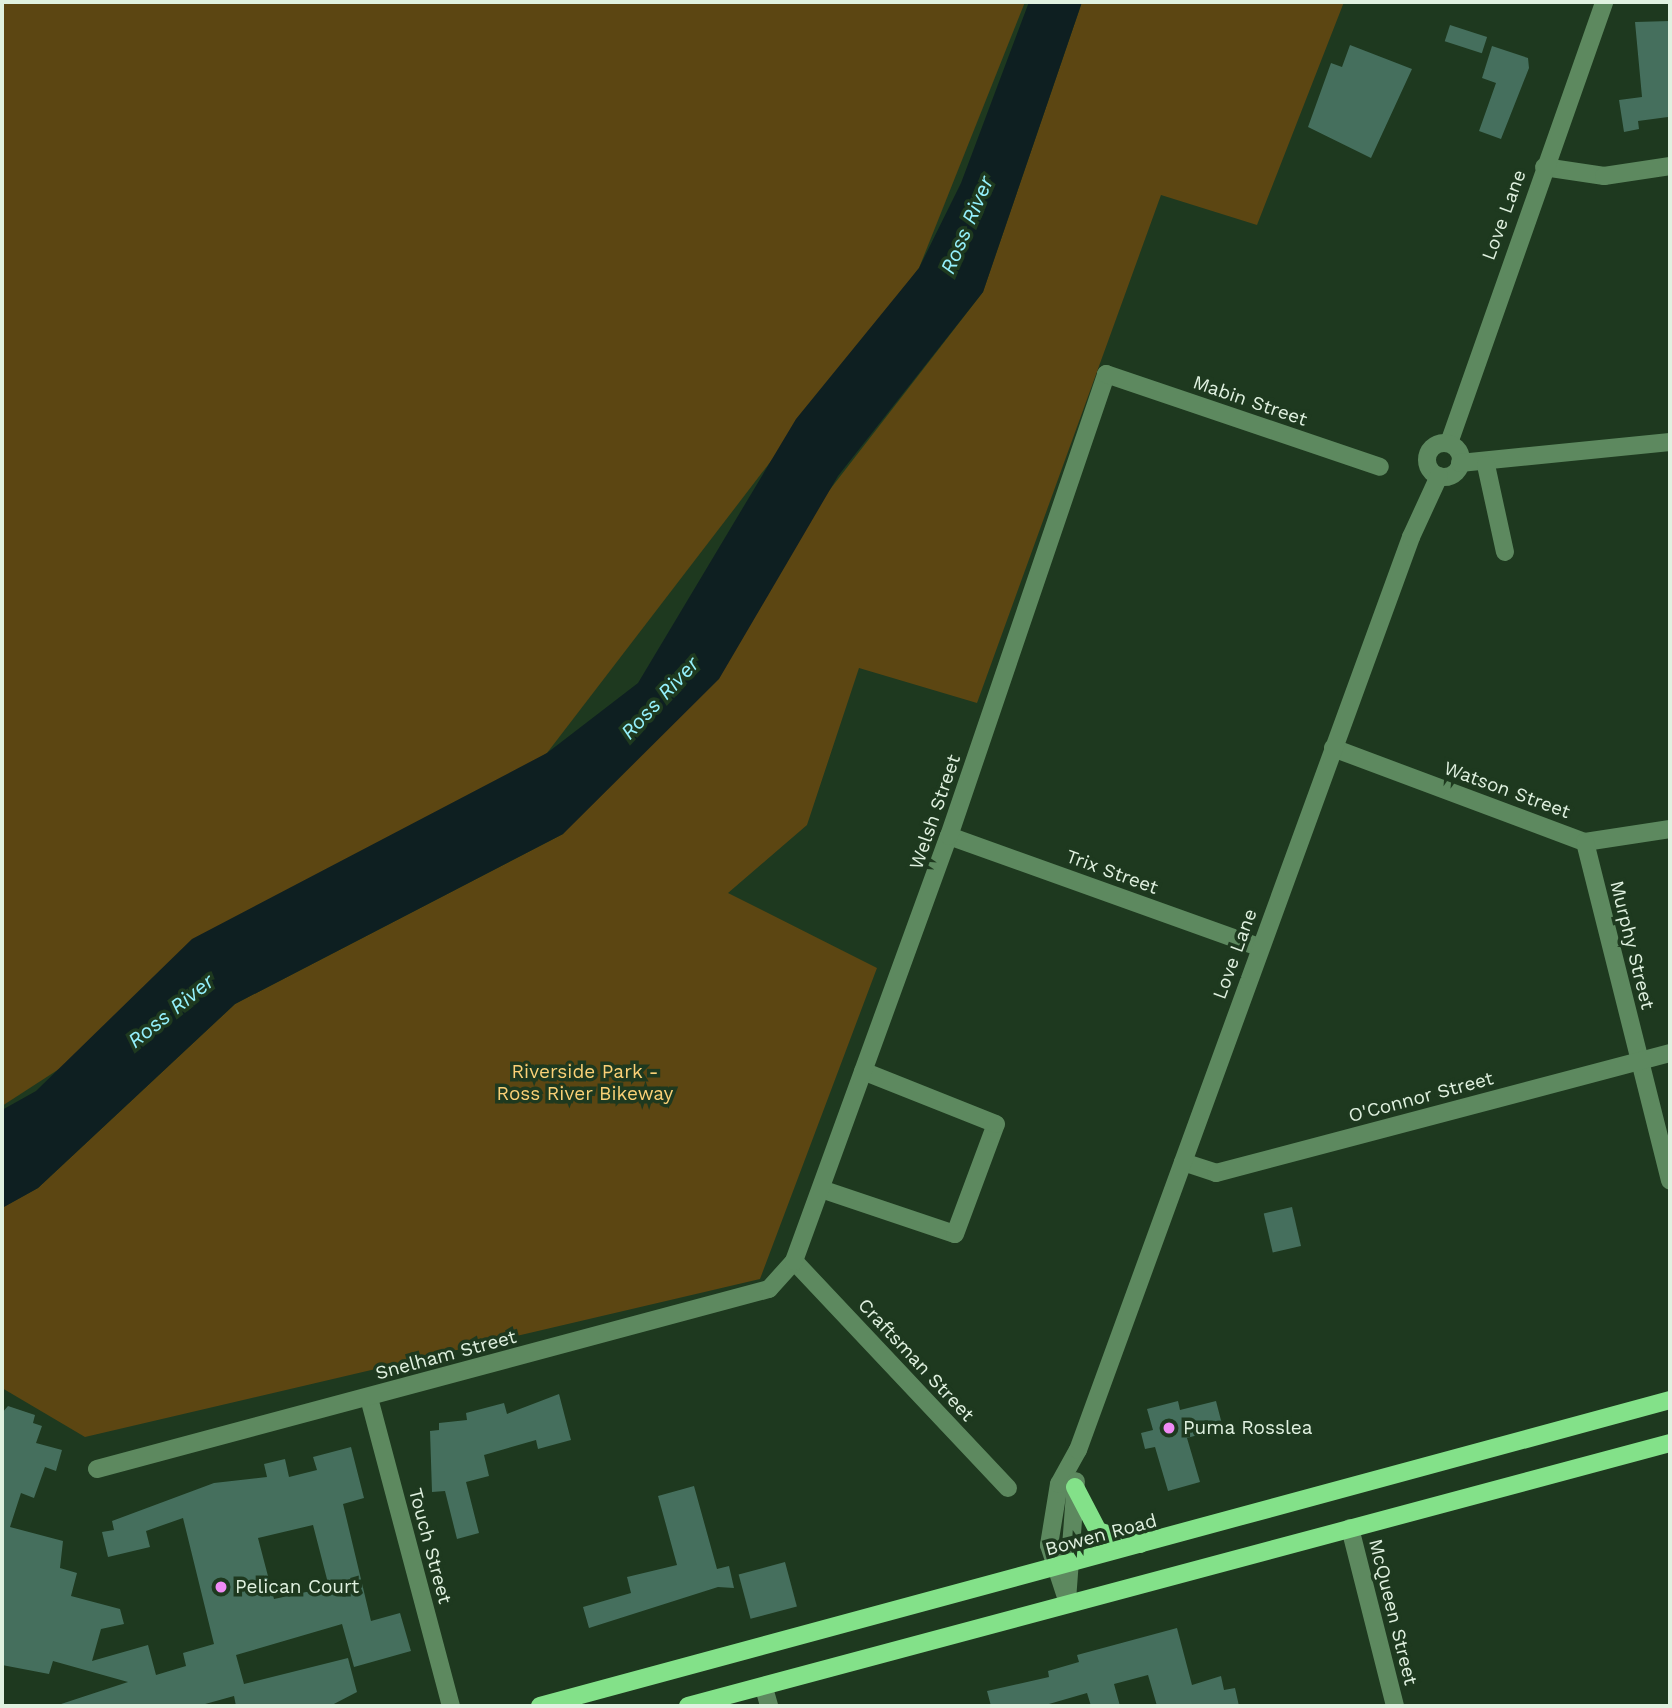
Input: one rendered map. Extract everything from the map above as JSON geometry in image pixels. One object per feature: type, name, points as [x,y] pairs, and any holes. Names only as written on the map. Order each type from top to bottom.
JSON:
[{"type":"main road","name":"Bowen Road","points":[[540,1706],[1147,1545],[1670,1401]]},
{"type":"main road","points":[[688,1706],[764,1688],[1067,1600],[1670,1443]]},
{"type":"main road","points":[[1075,1487],[1098,1531],[1147,1545]]},
{"type":"street","name":"Love Lane","points":[[1449,443],[1604,2]]},
{"type":"street","points":[[1544,167],[1604,176],[1670,166]]},
{"type":"street","name":"Mabin Street","points":[[1106,374],[1380,467]]},
{"type":"street","name":"Welsh Street","points":[[794,1262],[949,836],[1106,374]]},
{"type":"street","points":[[1460,463],[1486,465],[1670,442]]},
{"type":"street","points":[[1449,443],[1460,463],[1452,474],[1439,476],[1427,454],[1449,443]]},
{"type":"street","points":[[1486,465],[1505,552]]},
{"type":"street","name":"Love Lane","points":[[1067,1600],[1053,1570],[1049,1545],[1059,1484],[1078,1450],[1259,947],[1439,476]]},
{"type":"street","name":"Watson Street","points":[[1333,748],[1585,842],[1670,829]]},
{"type":"street","name":"Trix Street","points":[[949,836],[1259,947]]},
{"type":"street","name":"Murphy Street","points":[[1585,842],[1670,1181]]},
{"type":"street","name":"O'Connor Street","points":[[1183,1162],[1216,1173],[1670,1053]]},
{"type":"street","points":[[821,1189],[955,1234],[996,1124],[863,1071]]},
{"type":"street","name":"Snelham Street","points":[[97,1469],[769,1289],[794,1262]]},
{"type":"street","name":"Craftsman Street","points":[[794,1262],[1008,1488]]},
{"type":"street","name":"Touch Street","points":[[369,1398],[451,1706]]},
{"type":"street","name":"Love Lane","points":[[1067,1600],[1078,1450]]},
{"type":"street","name":"McQueen Street","points":[[1350,1528],[1395,1706]]},
{"type":"street","points":[[764,1688],[769,1706]]},
{"type":"green space","points":[[2,2],[1025,2],[919,268],[547,753],[2,1106]]},
{"type":"green space","name":"Riverside Park - Ross River Bikeway","points":[[1082,2],[1344,2],[1257,225],[1161,195],[977,703],[859,668],[807,825],[728,893],[877,968],[760,1279],[85,1437],[2,1388],[2,1208],[38,1188],[235,1004],[563,834],[983,292]]},
{"type":"water","name":"Ross River","points":[[1029,2],[1082,2],[983,292],[838,476],[719,679],[563,834],[235,1004],[38,1188],[2,1208],[2,1110],[36,1091],[192,939],[547,753],[638,683],[796,419],[919,268],[961,183]]},
{"type":"building","points":[[1670,21],[1668,117],[1638,121],[1639,129],[1624,132],[1619,100],[1642,97],[1635,22]]},
{"type":"building","points":[[1450,25],[1487,37],[1482,53],[1445,41]]},
{"type":"building","points":[[1350,45],[1412,69],[1371,158],[1308,127],[1331,63],[1342,67]]},
{"type":"building","points":[[1492,46],[1528,58],[1529,68],[1501,139],[1479,131],[1496,83],[1482,78]]},
{"type":"building","points":[[1292,1207],[1301,1246],[1273,1252],[1264,1214]]},
{"type":"building","points":[[559,1394],[571,1440],[538,1449],[536,1440],[484,1455],[489,1476],[466,1482],[479,1533],[457,1539],[445,1491],[432,1492],[430,1431],[439,1430],[439,1423],[467,1420],[466,1413],[504,1403],[507,1414]]},
{"type":"building","points":[[1178,1401],[1180,1410],[1216,1401],[1223,1428],[1187,1438],[1200,1482],[1168,1491],[1155,1447],[1145,1449],[1141,1433],[1153,1430],[1147,1409]]},
{"type":"building","points":[[8,1406],[35,1415],[33,1423],[42,1426],[36,1443],[62,1450],[56,1471],[45,1467],[34,1498],[21,1493],[10,1527],[63,1541],[60,1568],[77,1573],[71,1596],[120,1609],[124,1624],[101,1629],[92,1661],[148,1645],[156,1675],[186,1666],[183,1653],[214,1644],[183,1518],[146,1531],[150,1547],[108,1557],[102,1532],[114,1530],[112,1521],[214,1483],[267,1477],[264,1464],[285,1459],[289,1477],[317,1470],[313,1457],[351,1447],[364,1498],[343,1504],[371,1621],[400,1613],[411,1651],[354,1667],[342,1624],[236,1655],[244,1684],[348,1658],[357,1692],[330,1706],[236,1706],[234,1696],[198,1706],[55,1706],[128,1682],[53,1661],[49,1674],[2,1665],[2,1413]],"holes":[[[313,1525],[329,1587],[274,1599],[258,1538]]]},
{"type":"building","points":[[694,1486],[717,1569],[729,1566],[734,1588],[718,1587],[589,1628],[583,1607],[631,1593],[627,1577],[677,1565],[658,1496]]},
{"type":"building","points":[[785,1562],[797,1606],[751,1619],[739,1574]]},
{"type":"building","points":[[1177,1628],[1192,1685],[1221,1676],[1224,1690],[1235,1688],[1239,1706],[1157,1706],[1148,1675],[1114,1684],[1120,1706],[1091,1706],[1087,1693],[1042,1706],[991,1706],[987,1691],[1049,1677],[1048,1671],[1079,1662],[1077,1655]]},
{"type":"place","name":"Puma Rosslea","points":[[1169,1428]]},
{"type":"place","name":"Pelican Court","points":[[221,1587]]}]
